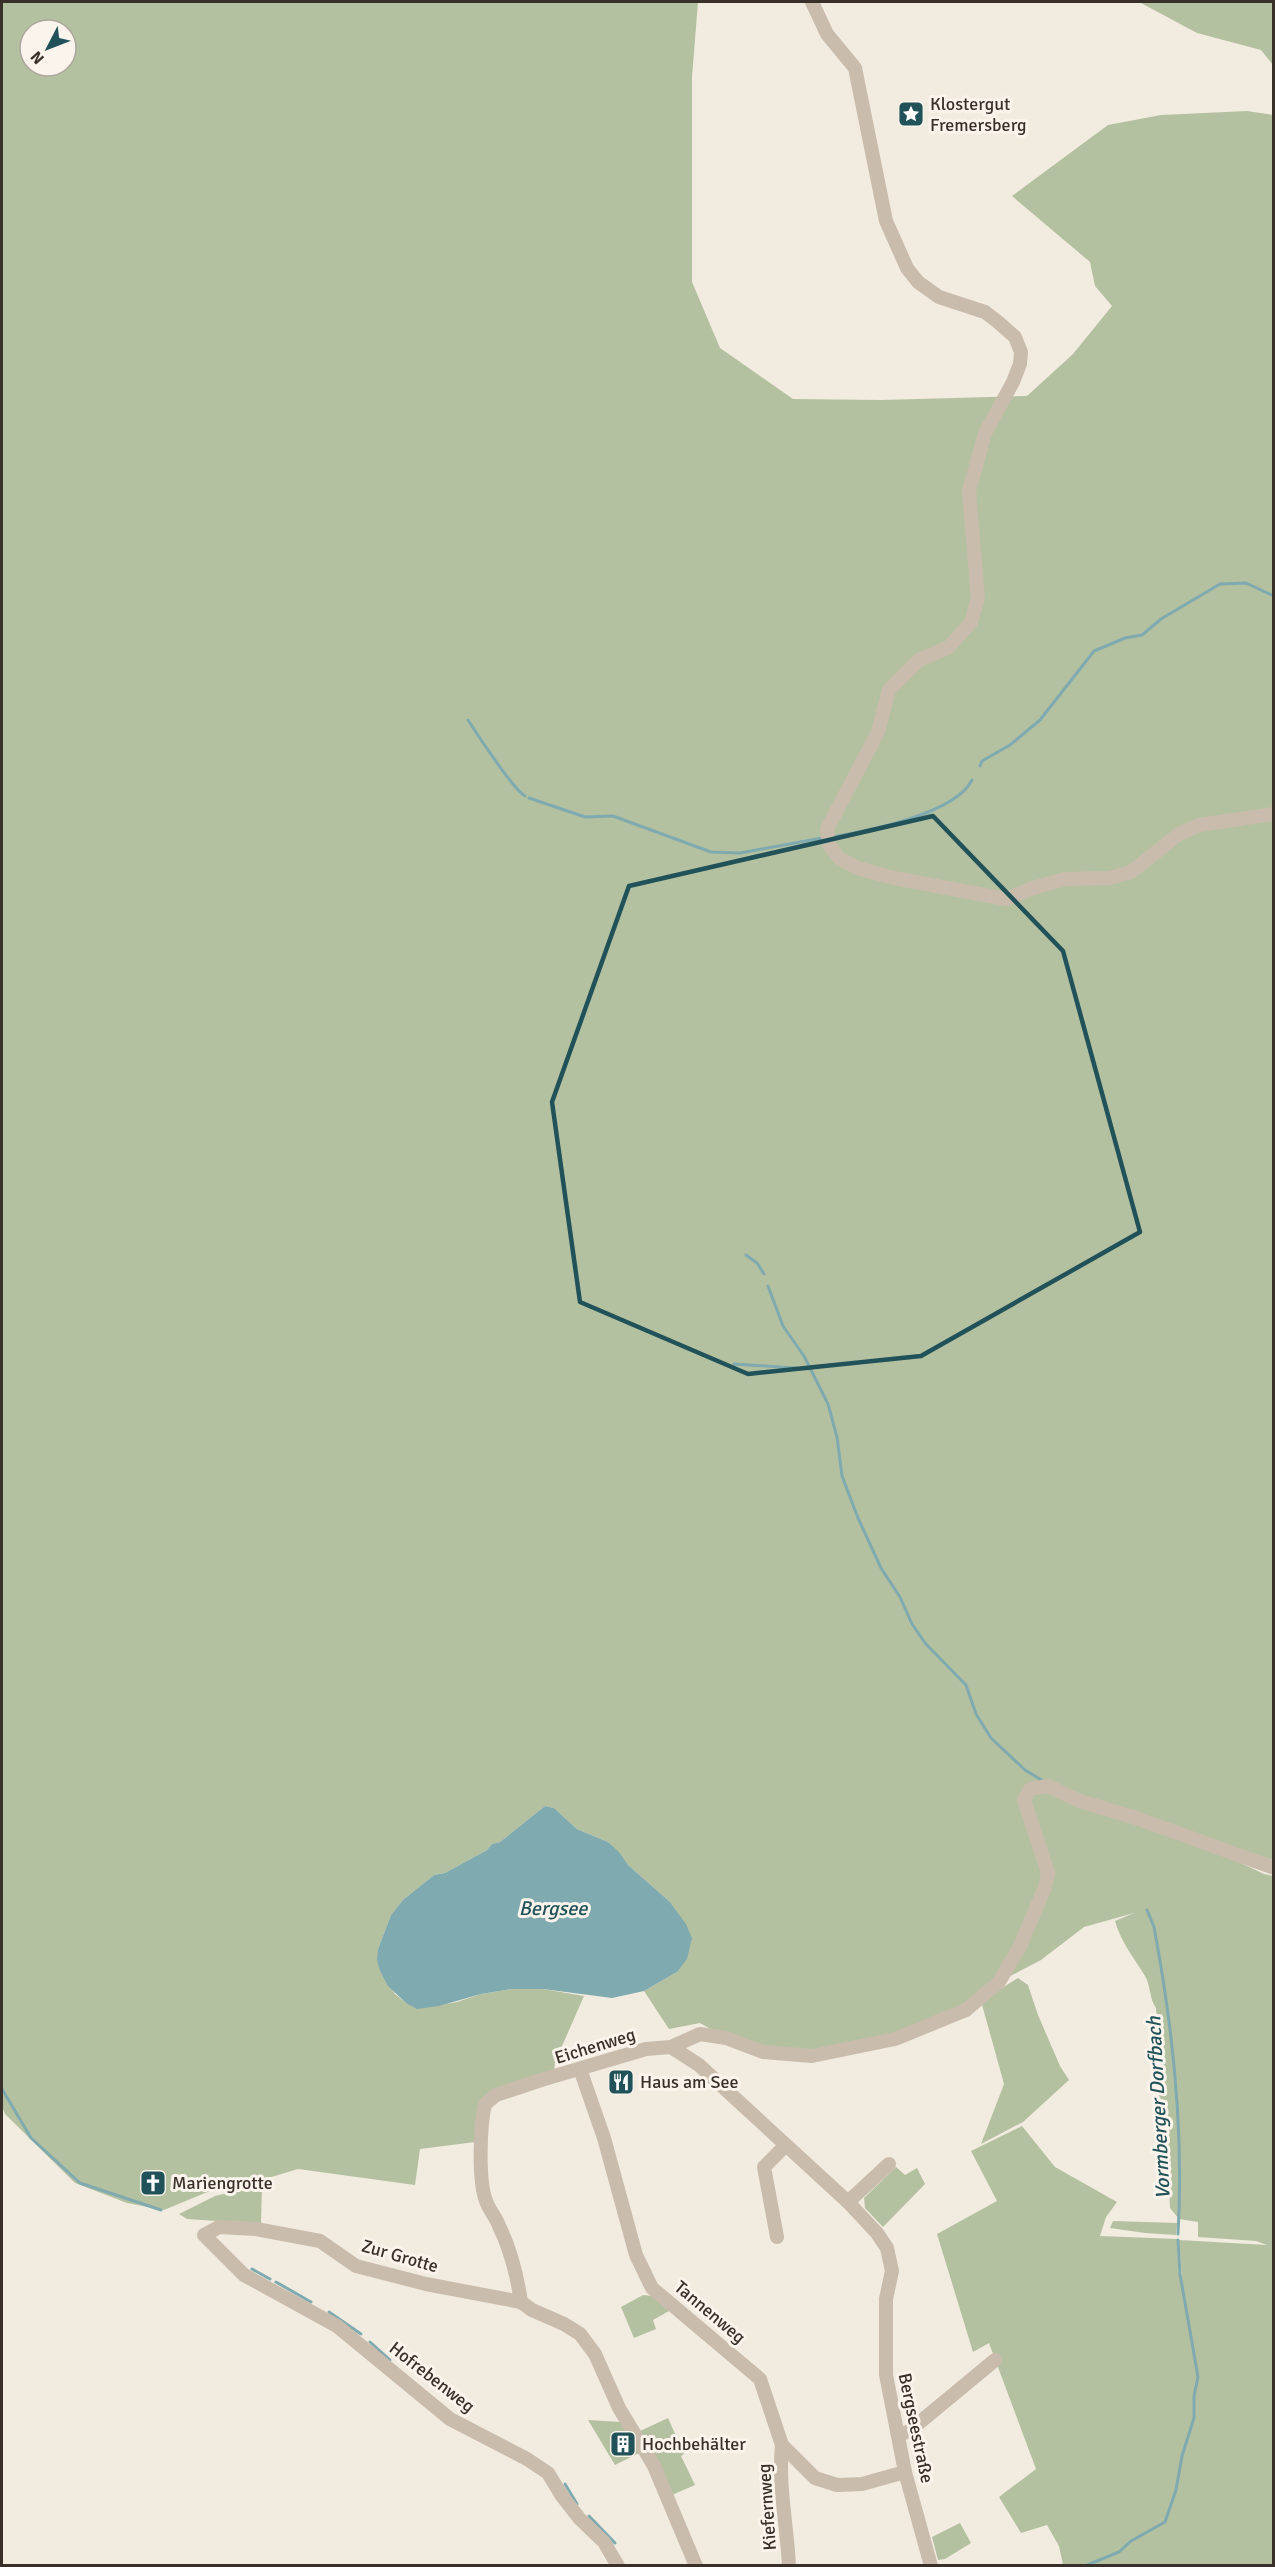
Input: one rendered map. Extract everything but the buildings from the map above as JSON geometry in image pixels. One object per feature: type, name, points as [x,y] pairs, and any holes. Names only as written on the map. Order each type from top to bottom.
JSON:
[{"type":"street","points":[[812,2],[827,34],[855,68],[886,221],[907,268],[918,282],[939,297],[985,312],[1015,337],[1022,352],[1013,382],[985,433],[969,491],[978,598],[971,622],[949,647],[919,660],[889,690],[878,732],[827,829],[829,845],[838,858],[857,868],[894,878],[1006,899],[1065,879],[1110,878],[1131,872],[1179,834],[1199,825],[1274,814]]},
{"type":"street","name":"Eichenweg","points":[[521,2302],[515,2265],[484,2194],[481,2121],[485,2104],[496,2095],[646,2049],[671,2047],[700,2034],[726,2038],[763,2052],[812,2056],[895,2039],[966,2010],[999,1982],[1020,1946],[1045,1887],[1047,1873],[1024,1800],[1030,1789],[1048,1786],[1080,1801],[1136,1818],[1274,1868]]},
{"type":"street","name":"Bergseestraße","points":[[671,2047],[699,2065],[848,2202],[877,2232],[887,2248],[892,2271],[886,2299],[886,2375],[905,2472],[931,2565]]},
{"type":"street","name":"Tannenweg","points":[[580,2069],[604,2138],[636,2255],[652,2288],[760,2379],[782,2445],[815,2478],[837,2485],[862,2484],[905,2472]]},
{"type":"street","points":[[777,2236],[764,2167],[785,2146]]},
{"type":"street","points":[[848,2202],[889,2164]]},
{"type":"street","name":"Zur Grotte","points":[[204,2235],[219,2227],[256,2229],[320,2241],[356,2266],[426,2284],[521,2302]]},
{"type":"street","name":"Hofrebenweg","points":[[204,2235],[244,2275],[337,2326],[450,2419],[538,2465],[548,2473],[579,2518],[604,2542],[618,2565]]},
{"type":"street","points":[[521,2302],[580,2334],[595,2354],[619,2408],[654,2466],[696,2565]]},
{"type":"street","points":[[899,2434],[908,2432],[995,2360]]},
{"type":"street","name":"Kiefernweg","points":[[782,2445],[779,2469],[788,2530],[789,2565]]},
{"type":"highlighted area","points":[[933,816],[1063,951],[1140,1232],[921,1356],[748,1374],[580,1302],[552,1102],[629,886]]},
{"type":"green space","points":[[2,2],[698,2],[692,77],[692,282],[720,348],[793,399],[881,400],[1027,396],[1073,354],[1112,306],[1095,286],[1090,262],[1012,196],[1108,125],[1161,115],[1247,111],[1273,115],[1273,1860],[1178,1833],[1264,1874],[1273,1876],[1273,2565],[1063,2565],[1059,2546],[1047,2525],[1021,2533],[999,2497],[1036,2469],[989,2343],[973,2352],[937,2234],[997,2201],[971,2151],[1022,2126],[1055,2167],[1117,2202],[1106,2217],[1100,2236],[1177,2239],[1179,2275],[1183,2290],[1179,2240],[1267,2245],[1256,2241],[1198,2237],[1198,2222],[1179,2219],[1170,2208],[1166,2108],[1158,2094],[1164,2077],[1159,2057],[1156,2008],[1147,1980],[1124,1943],[1115,1921],[1134,1913],[1084,1927],[1041,1960],[999,1982],[989,1992],[895,2039],[812,2056],[726,2038],[700,2023],[669,2029],[644,1991],[677,1972],[669,1901],[628,1865],[608,1842],[577,1829],[554,1808],[545,1806],[500,1842],[492,1844],[487,1850],[445,1873],[434,1875],[403,1900],[391,1915],[378,1949],[380,1971],[395,1994],[406,2003],[430,2007],[512,1989],[543,1989],[584,1996],[555,2062],[554,2072],[483,2097],[475,2142],[420,2149],[415,2185],[298,2169],[238,2187],[217,2188],[164,2210],[127,2203],[75,2183],[5,2114],[2,2106]]},
{"type":"green space","points":[[1139,2],[1273,2],[1273,65],[1261,50],[1197,33]]},
{"type":"green space","points":[[1018,1978],[1028,1985],[1060,2066],[1069,2080],[1023,2122],[981,2144],[1004,2084],[981,2001]]},
{"type":"green space","points":[[896,2167],[905,2175],[917,2168],[925,2184],[883,2227],[865,2208],[864,2198]]},
{"type":"green space","points":[[262,2185],[261,2224],[187,2219],[179,2214],[215,2196]]},
{"type":"green space","points":[[1113,2221],[1177,2223],[1176,2235],[1110,2228]]},
{"type":"green space","points":[[643,2295],[653,2296],[669,2311],[653,2320],[656,2329],[634,2338],[621,2307]]},
{"type":"green space","points":[[668,2418],[684,2454],[681,2456],[695,2485],[672,2495],[638,2432]]},
{"type":"green space","points":[[588,2420],[621,2422],[628,2434],[622,2438],[628,2447],[634,2444],[639,2453],[615,2465]]},
{"type":"green space","points":[[960,2523],[971,2543],[945,2559],[938,2560],[932,2537]]},
{"type":"water","name":"Bergsee","points":[[545,1806],[554,1808],[577,1829],[608,1842],[628,1865],[669,1901],[686,1924],[692,1938],[687,1959],[677,1972],[644,1991],[612,1998],[543,1989],[512,1989],[417,2009],[406,2003],[388,1986],[377,1960],[378,1949],[391,1915],[403,1900],[434,1875],[445,1873],[487,1850],[492,1844],[500,1842]]},
{"type":"waterway","points":[[980,766],[982,761],[1010,745],[1040,720],[1094,651],[1125,638],[1142,635],[1161,619],[1220,584],[1246,583],[1274,596]]},
{"type":"waterway","points":[[468,720],[504,773],[525,796]]},
{"type":"waterway","points":[[832,837],[888,825],[930,811],[963,792],[972,780]]},
{"type":"waterway","points":[[529,798],[585,817],[613,816],[711,852],[740,853],[822,838]]},
{"type":"waterway","name":"Vormberger Dorfbach","points":[[746,1255],[757,1263],[764,1274]]},
{"type":"waterway","name":"Vormberger Dorfbach","points":[[768,1286],[783,1326],[804,1356],[828,1404],[837,1437],[842,1476],[858,1518],[881,1568],[900,1597],[912,1624],[925,1643],[966,1685],[976,1714],[991,1738],[1025,1770],[1043,1781]]},
{"type":"waterway","name":"Vormberger Dorfbach","points":[[734,1364],[810,1369]]},
{"type":"waterway","name":"Vormberger Dorfbach","points":[[1147,1910],[1154,1927],[1172,2042],[1178,2119],[1178,2234]]},
{"type":"waterway","points":[[2,2089],[31,2138],[80,2183],[161,2210]]},
{"type":"waterway","name":"Vormberger Dorfbach","points":[[1085,2566],[1119,2552],[1131,2541],[1165,2522],[1176,2490],[1182,2456],[1194,2418],[1194,2396],[1198,2377],[1180,2274],[1178,2240]]},
{"type":"waterway","points":[[252,2269],[270,2279]]},
{"type":"waterway","points":[[276,2282],[311,2302]]},
{"type":"waterway","points":[[329,2312],[361,2334]]},
{"type":"waterway","points":[[370,2342],[390,2360]]},
{"type":"waterway","points":[[565,2484],[577,2504]]},
{"type":"waterway","points":[[589,2516],[615,2543]]},
{"type":"place","name":"Klostergut Fremersberg","points":[[911,114]]},
{"type":"place","name":"Haus am See","points":[[621,2082]]},
{"type":"place","name":"Mariengrotte","points":[[153,2183]]},
{"type":"place","name":"Hochbehälter","points":[[623,2444]]}]
